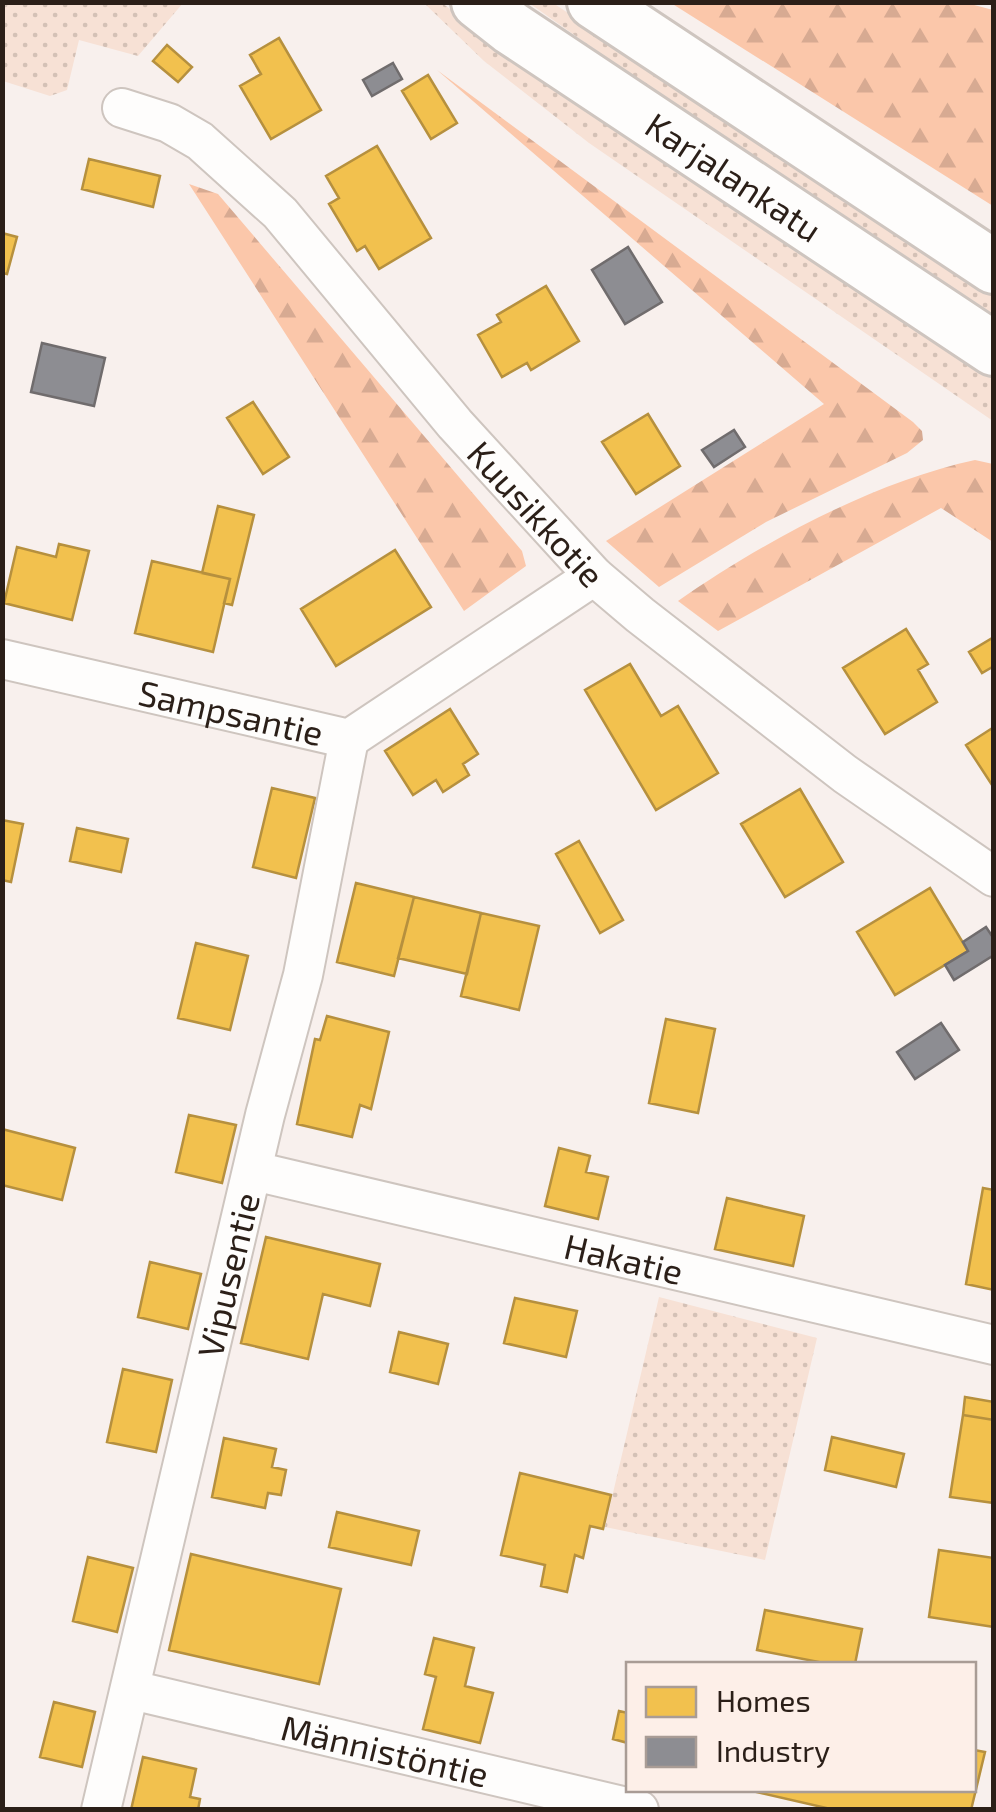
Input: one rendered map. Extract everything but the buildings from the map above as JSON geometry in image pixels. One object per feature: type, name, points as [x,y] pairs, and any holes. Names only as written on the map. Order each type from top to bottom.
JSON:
[{"type":"main road","name":"Karjalankatu","points":[[478,2],[511,28],[994,349]]},
{"type":"main road","name":"Karjalankatu","points":[[594,2],[994,267]]},
{"type":"street","name":"Kuusikkotie","points":[[122,108],[168,123],[200,141],[280,212],[455,424],[594,576],[845,774],[994,878]]},
{"type":"street","name":"Sampsantie","points":[[2,660],[349,739],[594,576]]},
{"type":"street","name":"Vipusentie","points":[[101,1810],[265,1115],[304,974],[349,739]]},
{"type":"street","name":"Hakatie","points":[[254,1171],[994,1345]]},
{"type":"street","name":"Männistöntie","points":[[132,1690],[639,1810]]},
{"type":"shaded area","points":[[2,3],[183,3],[138,56],[79,40],[67,90],[50,96],[3,81]]},
{"type":"shaded area","points":[[424,3],[442,3],[558,90],[993,378],[993,421],[589,143],[484,61]]},
{"type":"shaded area","points":[[529,3],[553,3],[993,295],[993,314],[621,68]]},
{"type":"shaded area","points":[[659,1297],[817,1338],[765,1560],[605,1527]]},
{"type":"green space","points":[[963,2],[993,10],[993,206],[671,3]]},
{"type":"green space","points":[[437,70],[913,422],[922,431],[923,440],[907,453],[766,522],[659,587],[606,541],[824,404]]},
{"type":"green space","points":[[189,184],[218,194],[522,551],[526,566],[464,611]]},
{"type":"green space","points":[[975,460],[993,464],[993,542],[941,508],[718,631],[678,601],[746,557],[820,517],[898,483]]}]
